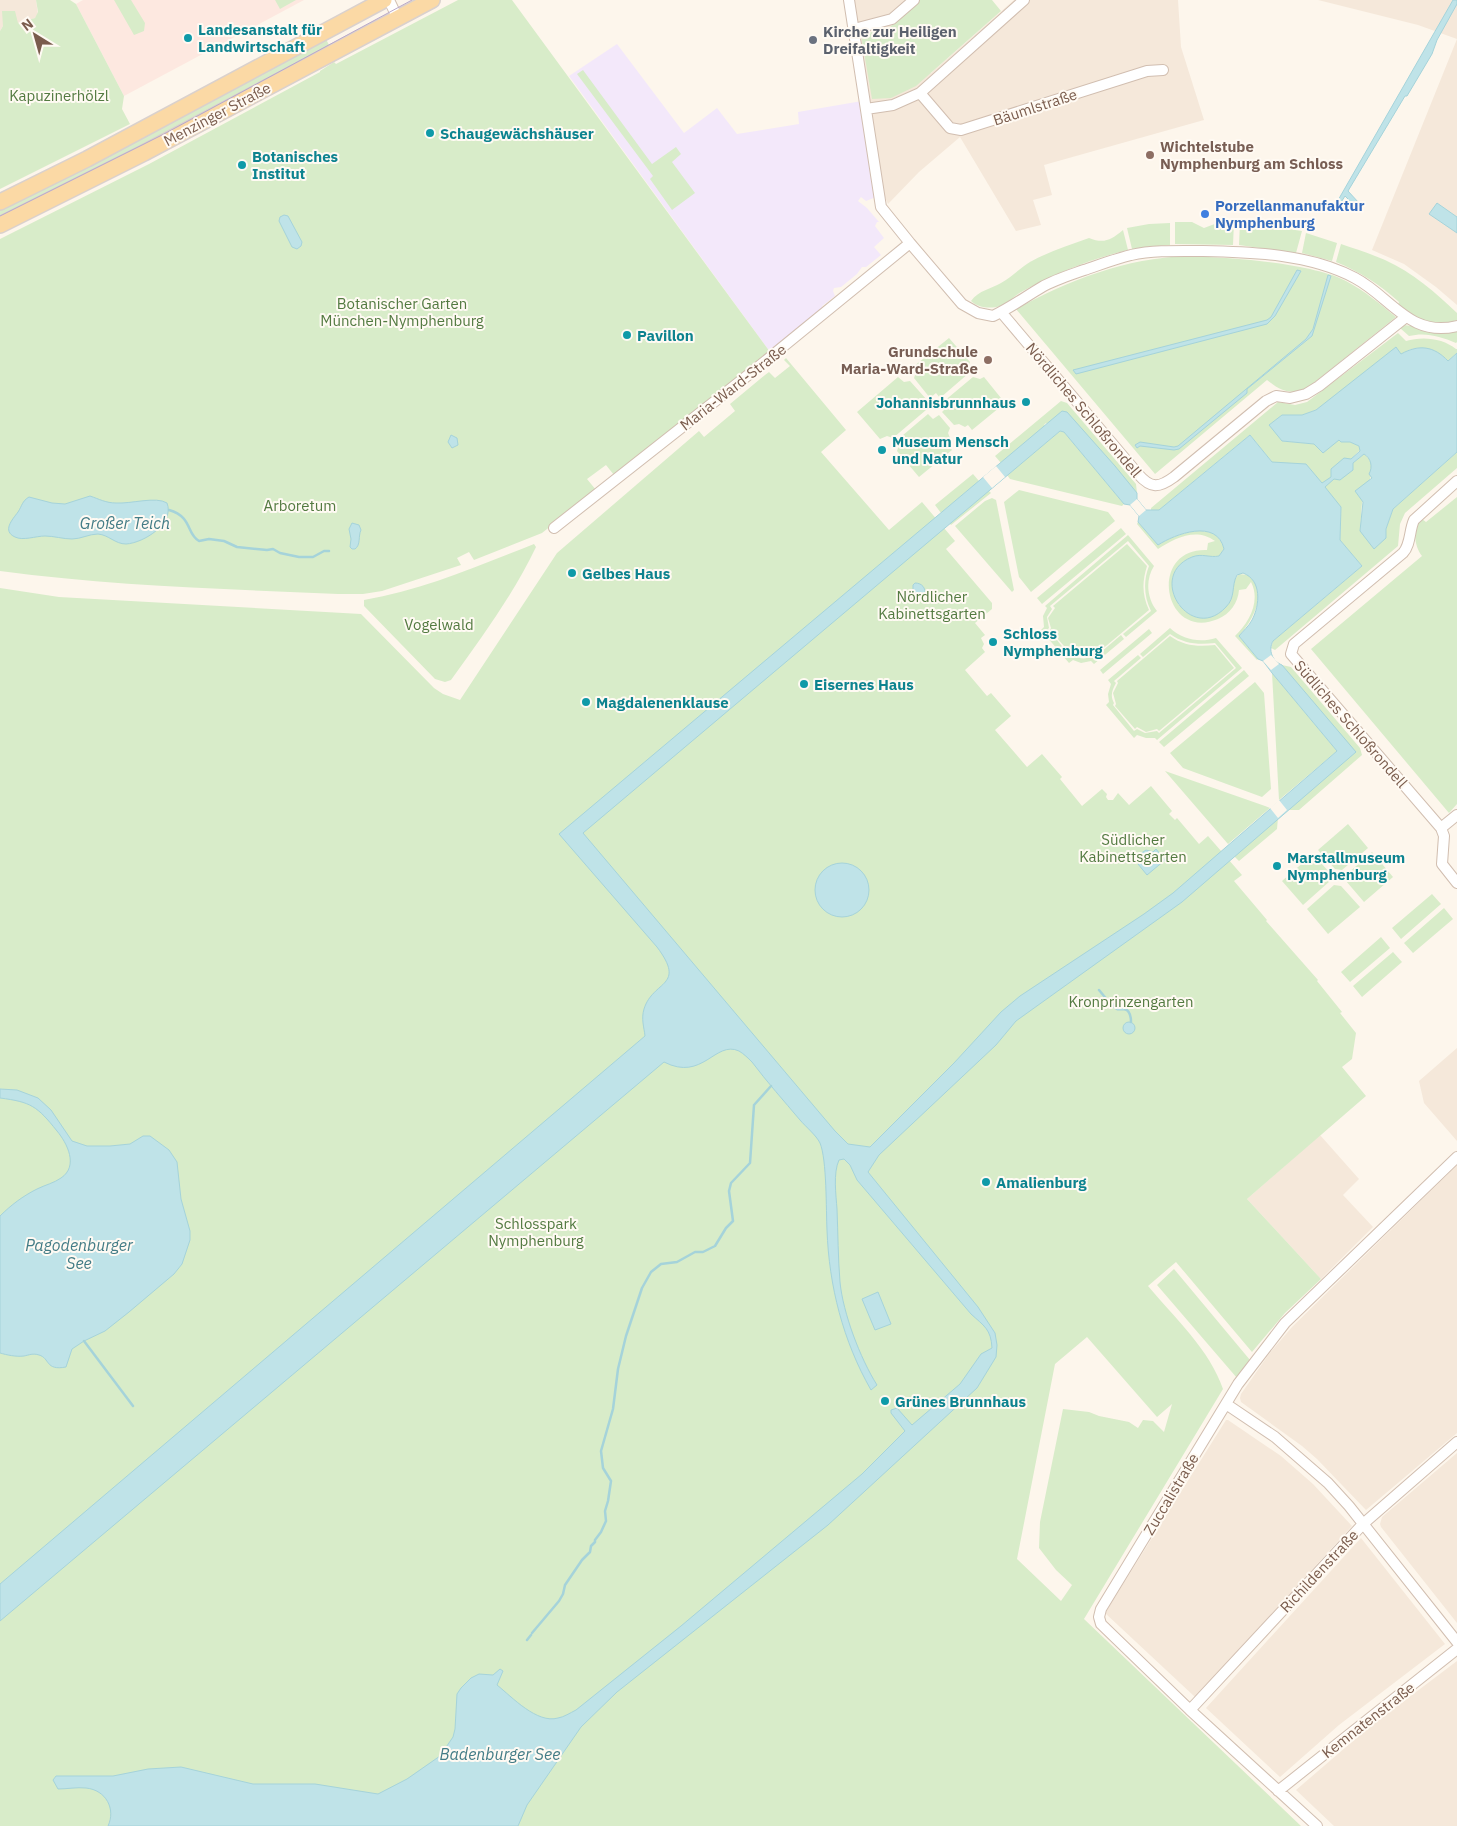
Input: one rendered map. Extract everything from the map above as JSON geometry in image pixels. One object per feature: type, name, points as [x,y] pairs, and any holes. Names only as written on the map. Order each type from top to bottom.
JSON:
[{"type":"main road","name":"Menzinger Straße","points":[[0,202],[87,159],[384,0]]},
{"type":"main road","name":"Menzinger Straße","points":[[0,225],[152,148],[432,0]]},
{"type":"street","points":[[389,0],[398,18]]},
{"type":"street","points":[[848,0],[854,28],[880,204],[885,213],[962,304],[978,313],[992,316],[1044,286],[1083,270],[1132,255],[1173,250],[1236,251],[1312,262],[1355,278],[1375,291],[1406,317],[1417,323],[1432,328],[1457,326]]},
{"type":"street","points":[[854,28],[892,19],[914,0]]},
{"type":"street","points":[[866,109],[893,105],[920,93],[1024,0]]},
{"type":"street","name":"Bäumlstraße","points":[[920,93],[950,128],[961,130],[1147,71],[1163,70]]},
{"type":"street","name":"Maria-Ward-Straße","points":[[554,528],[752,372],[910,243]]},
{"type":"street","name":"Nördliches Schloßrondell","points":[[1001,312],[1146,483],[1155,485],[1162,485],[1174,477],[1266,401],[1276,396],[1298,397],[1319,386],[1406,317]]},
{"type":"street","name":"Südliches Schloßrondell","points":[[1440,828],[1290,654],[1294,644],[1403,554],[1409,544],[1414,520],[1457,481]]},
{"type":"street","points":[[1457,815],[1440,828],[1444,836],[1442,864],[1457,882]]},
{"type":"street","name":"Zuccalistraße","points":[[1316,1826],[1190,1710],[1101,1624],[1099,1617],[1101,1609],[1226,1404],[1270,1341],[1285,1323],[1457,1157]]},
{"type":"street","points":[[1226,1404],[1275,1437],[1312,1467],[1344,1500],[1457,1642]]},
{"type":"street","name":"Richildenstraße","points":[[1190,1710],[1363,1524],[1457,1442]]},
{"type":"street","name":"Kemnatenstraße","points":[[1278,1791],[1457,1649]]},
{"type":"shaded area","points":[[0,0],[36,0],[38,15],[35,18],[17,24],[3,26],[0,31]]},
{"type":"shaded area","points":[[83,0],[304,0],[124,96],[76,4]]},
{"type":"shaded area","points":[[853,0],[920,0],[890,27],[931,73],[1014,0],[1178,0],[1181,47],[1204,120],[1044,165],[1052,195],[1033,200],[1041,225],[1016,231],[960,137],[919,172],[888,204],[884,195]]},
{"type":"shaded area","points":[[1318,0],[1457,0],[1457,39],[1418,25]]},
{"type":"shaded area","points":[[1457,39],[1457,305],[1404,264],[1372,250]]},
{"type":"shaded area","points":[[617,44],[684,133],[717,108],[737,134],[799,124],[798,112],[862,101],[876,197],[866,201],[861,197],[858,201],[879,222],[875,226],[884,238],[874,247],[881,255],[866,267],[862,267],[857,274],[841,287],[834,288],[835,296],[822,306],[823,309],[770,352],[569,76]]},
{"type":"shaded area","points":[[1457,1048],[1457,1141],[1424,1103],[1419,1081]]},
{"type":"shaded area","points":[[1320,1135],[1359,1179],[1343,1195],[1373,1227],[1321,1279],[1247,1199]]},
{"type":"shaded area","points":[[1457,1165],[1457,1433],[1366,1510],[1302,1446],[1241,1402],[1241,1394],[1269,1354],[1292,1327]]},
{"type":"shaded area","points":[[1226,1420],[1281,1456],[1313,1484],[1352,1526],[1195,1697],[1105,1613]]},
{"type":"shaded area","points":[[1457,1453],[1457,1623],[1380,1524],[1382,1517]]},
{"type":"shaded area","points":[[1361,1538],[1445,1644],[1339,1725],[1280,1777],[1206,1708]]},
{"type":"shaded area","points":[[1457,1661],[1457,1826],[1334,1826],[1296,1790],[1367,1729]]},
{"type":"green space","name":"Kapuzinerhölzl","points":[[36,0],[70,0],[76,4],[124,96],[122,109],[130,124],[0,189],[0,31],[3,26],[2,11],[15,11],[18,23],[35,18],[38,12]]},
{"type":"green space","points":[[114,0],[131,0],[145,23],[144,31],[134,35]]},
{"type":"green space","points":[[275,0],[296,0],[280,9]]},
{"type":"green space","name":"Botanischer Garten München-Nymphenburg","points":[[458,0],[512,0],[770,352],[614,475],[606,465],[587,479],[596,490],[542,533],[474,560],[469,552],[457,558],[461,565],[382,591],[363,594],[338,594],[126,584],[0,571],[0,239],[149,164],[320,72],[334,62],[336,64]]},
{"type":"green space","points":[[920,0],[992,0],[1001,11],[916,86],[891,98],[872,99],[861,35],[890,27]]},
{"type":"green space","points":[[326,39],[331,49],[0,220],[0,208]]},
{"type":"green space","points":[[583,70],[652,164],[676,147],[681,154],[672,162],[695,193],[672,210],[650,179],[653,176],[577,74]]},
{"type":"green space","points":[[1175,222],[1192,222],[1204,228],[1220,222],[1234,222],[1233,245],[1175,244]]},
{"type":"green space","points":[[1240,222],[1302,231],[1296,253],[1239,245]]},
{"type":"green space","points":[[1170,223],[1170,245],[1132,249],[1127,228]]},
{"type":"green space","points":[[1123,230],[1128,250],[1061,272],[1023,291],[1000,306],[985,307],[971,301],[978,294],[1001,283],[1027,264],[1044,255],[1089,238],[1099,241],[1107,240]]},
{"type":"green space","points":[[1306,233],[1337,243],[1332,261],[1302,253]]},
{"type":"green space","points":[[1341,244],[1385,260],[1405,271],[1457,313],[1457,320],[1433,323],[1412,315],[1398,305],[1399,302],[1377,284],[1336,262]]},
{"type":"green space","points":[[1187,256],[1264,261],[1328,274],[1360,289],[1396,317],[1305,390],[1284,391],[1267,380],[1155,474],[1016,309],[1036,298],[1098,272],[1142,261]]},
{"type":"green space","points":[[1404,325],[1427,331],[1457,330],[1457,342],[1427,335],[1409,336],[1400,328]]},
{"type":"green space","points":[[1398,333],[1406,341],[1425,338],[1445,342],[1457,349],[1457,353],[1448,361],[1440,354],[1425,348],[1409,350],[1316,410],[1302,415],[1290,416],[1282,441],[1314,444],[1339,440],[1359,446],[1360,450],[1351,459],[1353,470],[1353,463],[1364,454],[1369,459],[1372,471],[1362,503],[1360,531],[1386,538],[1386,529],[1393,509],[1457,452],[1457,468],[1405,513],[1400,524],[1398,546],[1275,650],[1271,648],[1273,641],[1362,566],[1340,540],[1341,507],[1272,462],[1250,435],[1159,510],[1151,511],[1151,508],[1278,402],[1295,405],[1307,402]]},
{"type":"green space","points":[[949,338],[970,362],[969,373],[940,398],[936,393],[930,398],[914,378],[916,372],[913,367]]},
{"type":"green space","name":"Schlosspark Nymphenburg","points":[[786,358],[846,430],[821,452],[889,530],[922,502],[955,541],[946,549],[992,603],[992,609],[975,623],[985,635],[981,638],[984,644],[982,648],[985,652],[965,670],[987,696],[991,693],[1011,716],[995,730],[1027,767],[1042,754],[1062,777],[1060,779],[1082,806],[1102,789],[1107,794],[1108,800],[1113,800],[1118,793],[1129,805],[1151,786],[1172,811],[1169,814],[1175,820],[1177,818],[1199,844],[1208,836],[1242,875],[1234,881],[1318,980],[1356,1033],[1352,1059],[1342,1067],[1366,1096],[1247,1199],[1321,1279],[1285,1313],[1252,1352],[1176,1262],[1148,1286],[1200,1347],[1223,1389],[1084,1619],[1301,1826],[0,1826],[0,588],[59,597],[361,614],[434,688],[443,694],[460,700],[557,553],[699,431],[704,437],[735,411],[730,404],[765,375],[769,372],[775,378],[790,366],[784,360]],"holes":[[[1087,1337],[1157,1417],[1172,1404],[1164,1432],[1153,1421],[1143,1420],[1138,1428],[1129,1422],[1089,1412],[1063,1409],[1040,1522],[1039,1548],[1056,1570],[1072,1585],[1061,1601],[1017,1559],[1055,1364]]]},
{"type":"green space","points":[[898,377],[904,382],[910,381],[927,400],[921,405],[926,410],[893,438],[887,436],[880,439],[857,412]]},
{"type":"green space","points":[[973,377],[980,379],[984,377],[1005,403],[972,430],[968,425],[965,427],[959,424],[954,425],[942,412],[947,407],[943,402]]},
{"type":"green space","points":[[1061,401],[1067,403],[1136,484],[1137,493],[1065,412],[1062,412],[1046,423],[1045,427],[1001,463],[995,456]]},
{"type":"green space","points":[[928,414],[933,419],[939,415],[950,428],[948,433],[950,438],[946,441],[952,450],[919,477],[897,451],[896,441]]},
{"type":"green space","points":[[1060,431],[1064,432],[1124,504],[1122,506],[1010,479],[1007,475]]},
{"type":"green space","points":[[973,474],[979,481],[941,513],[935,505]]},
{"type":"green space","points":[[990,488],[989,491],[991,493],[951,525],[949,523]]},
{"type":"green space","points":[[1019,490],[1108,512],[1115,521],[1031,592],[1019,577],[1004,502]]},
{"type":"green space","points":[[1457,497],[1457,804],[1449,813],[1311,649],[1422,556],[1417,547],[1415,537],[1419,523],[1422,519],[1426,522]]},
{"type":"green space","points":[[992,498],[996,500],[1014,590],[1012,592],[955,526],[985,501]]},
{"type":"green space","points":[[1138,522],[1158,545],[1174,537],[1195,531],[1205,531],[1220,539],[1224,549],[1219,556],[1192,558],[1182,564],[1177,570],[1178,604],[1191,615],[1239,574],[1248,575],[1257,589],[1257,606],[1254,614],[1239,636],[1257,660],[1235,636],[1245,625],[1252,611],[1255,597],[1251,582],[1246,589],[1239,590],[1235,604],[1222,617],[1199,623],[1185,618],[1175,607],[1169,592],[1170,577],[1176,563],[1188,553],[1207,550],[1208,543],[1215,541],[1208,537],[1193,534],[1171,541],[1158,549],[1137,524]]},
{"type":"green space","points":[[1121,528],[1126,534],[1042,604],[1037,598]]},
{"type":"green space","points":[[1128,535],[1154,566],[1149,577],[1148,589],[1151,601],[1157,611],[1126,637],[1123,634],[1151,611],[1145,589],[1149,566],[1128,541],[1050,606],[1052,609],[1047,617],[1048,629],[1070,656],[1072,654],[1082,658],[1092,656],[1094,658],[1121,635],[1124,639],[1094,664],[1091,661],[1081,663],[1073,660],[1069,663],[1041,630],[1044,627],[1043,616],[1047,608],[1045,606]]},
{"type":"green space","name":"Vogelwald","points":[[534,544],[536,547],[507,599],[451,680],[445,682],[435,679],[364,606],[364,600],[429,584]]},
{"type":"green space","points":[[1127,544],[1147,566],[1144,588],[1149,610],[1094,656],[1093,654],[1081,657],[1073,652],[1071,654],[1050,630],[1048,618],[1055,608],[1053,606]]},
{"type":"green space","points":[[1170,628],[1186,638],[1204,640],[1216,638],[1242,668],[1157,740],[1137,735],[1134,738],[1106,705],[1109,702],[1108,694],[1111,684],[1108,680],[1138,655],[1141,658],[1114,681],[1116,683],[1112,695],[1113,705],[1134,731],[1137,729],[1145,733],[1157,731],[1159,733],[1236,668],[1215,643],[1192,643],[1170,634],[1143,657],[1140,654]]},
{"type":"green space","points":[[1149,629],[1152,633],[1103,674],[1100,670]]},
{"type":"green space","points":[[1170,636],[1191,645],[1215,645],[1234,668],[1159,731],[1157,729],[1146,732],[1137,727],[1135,729],[1115,706],[1113,693],[1118,683],[1117,681]]},
{"type":"green space","points":[[1282,665],[1291,667],[1360,748],[1362,755],[1299,810],[1287,810],[1355,752]]},
{"type":"green space","points":[[1244,670],[1249,676],[1164,747],[1159,742]]},
{"type":"green space","points":[[1272,673],[1337,751],[1279,800]]},
{"type":"green space","points":[[1255,682],[1264,693],[1271,789],[1262,797],[1183,768],[1170,753]]},
{"type":"green space","points":[[1165,771],[1265,806],[1270,808],[1228,844]]},
{"type":"green space","points":[[1278,818],[1277,829],[1239,861],[1234,856]]},
{"type":"green space","points":[[1348,824],[1368,848],[1342,870],[1335,869],[1318,850]]},
{"type":"green space","points":[[1372,852],[1393,877],[1364,902],[1346,881],[1346,875]]},
{"type":"green space","points":[[1313,854],[1330,873],[1330,881],[1303,905],[1282,881]]},
{"type":"green space","points":[[1334,885],[1341,886],[1360,907],[1328,934],[1307,909]]},
{"type":"green space","points":[[1432,894],[1441,904],[1401,939],[1392,928]]},
{"type":"green space","points":[[1444,908],[1453,919],[1413,953],[1404,943]]},
{"type":"green space","points":[[1381,937],[1390,948],[1350,982],[1341,972]]},
{"type":"green space","points":[[1393,952],[1402,962],[1362,997],[1353,986]]},
{"type":"green space","points":[[1174,1269],[1250,1360],[1237,1378],[1157,1285]]},
{"type":"water","points":[[1453,0],[1457,0],[1457,4],[1437,40],[1432,54],[1348,191],[1359,203],[1358,206],[1354,204],[1350,212],[1347,211],[1351,202],[1345,196],[1340,204],[1337,202]]},
{"type":"water","points":[[1437,203],[1457,217],[1457,233],[1429,214]]},
{"type":"water","points":[[288,216],[302,242],[301,246],[297,249],[292,247],[279,221],[280,217]]},
{"type":"water","points":[[1297,270],[1301,271],[1275,316],[1267,324],[1076,374],[1073,370],[1267,320],[1271,317]]},
{"type":"water","points":[[1328,275],[1331,276],[1312,336],[1247,389],[1247,393],[1179,449],[1140,446],[1137,448],[1135,445],[1140,442],[1178,446],[1306,339],[1313,329]]},
{"type":"water","name":"Badenburger See","points":[[1396,347],[1401,354],[1414,349],[1426,348],[1437,352],[1448,361],[1457,353],[1457,452],[1393,509],[1386,529],[1386,538],[1374,549],[1360,531],[1363,502],[1355,491],[1372,478],[1369,474],[1370,460],[1364,454],[1353,463],[1353,470],[1340,480],[1334,479],[1325,487],[1341,507],[1340,540],[1362,566],[1273,641],[1272,644],[1273,658],[1282,665],[1356,752],[1182,902],[1016,1021],[996,1045],[879,1155],[868,1172],[978,1307],[995,1333],[996,1357],[977,1388],[828,1525],[617,1692],[581,1727],[527,1805],[518,1826],[108,1826],[111,1813],[110,1807],[104,1796],[99,1792],[86,1788],[58,1789],[53,1780],[56,1776],[113,1776],[148,1769],[181,1767],[253,1784],[315,1784],[378,1794],[407,1779],[440,1756],[453,1737],[457,1694],[461,1688],[471,1678],[479,1674],[493,1675],[500,1669],[503,1671],[497,1685],[525,1708],[550,1719],[565,1716],[576,1710],[681,1626],[862,1474],[905,1431],[891,1413],[891,1410],[897,1408],[912,1425],[960,1384],[981,1354],[992,1348],[988,1332],[857,1180],[850,1165],[844,1159],[839,1160],[835,1178],[840,1282],[853,1335],[864,1362],[877,1385],[871,1390],[845,1333],[834,1292],[828,1251],[824,1161],[820,1143],[752,1062],[739,1051],[730,1049],[723,1051],[699,1064],[689,1067],[677,1067],[664,1062],[0,1621],[0,1584],[645,1036],[644,1009],[648,1000],[665,982],[669,969],[657,947],[559,834],[1062,411],[1067,412],[1115,466],[1137,493],[1137,499],[1146,510],[1159,510],[1250,435],[1272,462],[1306,464],[1322,483],[1331,477],[1331,469],[1344,458],[1351,459],[1360,451],[1359,446],[1339,440],[1323,453],[1314,444],[1282,441],[1269,425],[1282,415],[1302,415],[1316,410]],"holes":[[[1060,431],[1064,432],[1124,504],[1130,505],[1139,516],[1138,522],[1158,545],[1174,537],[1195,531],[1205,531],[1220,539],[1224,549],[1219,556],[1196,556],[1179,566],[1173,578],[1173,591],[1178,603],[1187,613],[1199,618],[1213,617],[1229,603],[1237,575],[1243,573],[1249,576],[1254,581],[1258,594],[1257,607],[1251,622],[1239,636],[1258,659],[1263,661],[1337,751],[1173,893],[1020,996],[1001,1012],[954,1063],[870,1147],[848,1144],[583,833]]]},
{"type":"water","points":[[451,435],[457,438],[458,445],[452,448],[448,442]]},
{"type":"water","name":"Großer Teich","points":[[90,496],[112,503],[162,501],[167,503],[168,510],[166,518],[156,531],[141,540],[126,544],[98,534],[72,539],[45,536],[22,539],[11,535],[9,532],[9,525],[23,502],[29,497],[65,504]]},
{"type":"water","points":[[352,523],[359,525],[361,530],[358,545],[355,549],[350,547],[349,529]]},
{"type":"water","points":[[915,583],[922,585],[924,588],[925,595],[923,597],[918,596],[913,591]]},
{"type":"water","points":[[1156,849],[1165,860],[1147,875],[1138,864],[1141,862],[1140,854],[1146,850],[1153,852]]},
{"type":"water","points":[[842,863],[852,865],[861,871],[867,880],[869,890],[867,900],[861,909],[852,915],[842,917],[832,915],[823,909],[817,900],[815,890],[817,880],[823,871],[832,865]]},
{"type":"water","points":[[1124,999],[1129,1002],[1127,1010],[1117,1010],[1113,1007],[1117,1000]]},
{"type":"water","points":[[1129,1022],[1135,1028],[1129,1034],[1123,1028]]},
{"type":"water","name":"Pagodenburger See","points":[[0,1089],[17,1090],[38,1098],[51,1110],[72,1141],[87,1146],[110,1146],[130,1144],[143,1136],[150,1136],[169,1150],[177,1162],[181,1199],[190,1231],[190,1240],[182,1264],[174,1274],[105,1331],[72,1349],[66,1367],[51,1366],[37,1354],[18,1356],[0,1353],[0,1216],[27,1195],[61,1178],[69,1167],[70,1154],[57,1131],[44,1116],[33,1107],[19,1101],[0,1098]]},
{"type":"water","points":[[878,1292],[891,1324],[875,1330],[862,1299]]},
{"type":"pier","points":[[996,466],[1005,477],[992,488],[983,477]]},
{"type":"pier","points":[[1137,499],[1146,510],[1139,516],[1130,505]]},
{"type":"pier","points":[[1271,655],[1279,664],[1271,670],[1263,661]]},
{"type":"pier","points":[[1279,800],[1287,810],[1278,818],[1270,808]]},
{"type":"waterway","points":[[169,510],[177,513],[186,521],[192,534],[199,541],[209,539],[224,541],[237,547],[273,549],[280,553],[299,557],[313,557],[324,551],[329,551]]},
{"type":"waterway","points":[[1099,990],[1115,1006]]},
{"type":"waterway","points":[[1125,1009],[1129,1013],[1131,1022]]},
{"type":"waterway","points":[[532,1633],[559,1601],[565,1585],[582,1560],[590,1552],[591,1546],[606,1521],[605,1511],[611,1481],[603,1468],[601,1451],[613,1409],[618,1369],[626,1336],[642,1288],[651,1272],[661,1264],[677,1262],[695,1252],[703,1252],[715,1246],[726,1228],[733,1221],[729,1191],[731,1183],[750,1163],[754,1105],[771,1086]]},
{"type":"waterway","points":[[84,1341],[133,1406]]},
{"type":"waterway","points":[[527,1640],[531,1635]]},
{"type":"tram line","points":[[0,216],[164,134],[412,0]]},
{"type":"place","name":"Landesanstalt für Landwirtschaft","points":[[188,38]]},
{"type":"place","name":"Kirche zur Heiligen Dreifaltigkeit","points":[[813,40]]},
{"type":"place","name":"Schaugewächshäuser","points":[[430,133]]},
{"type":"place","name":"Wichtelstube Nymphenburg am Schloss","points":[[1150,155]]},
{"type":"place","name":"Botanisches Institut","points":[[242,165]]},
{"type":"place","name":"Porzellanmanufaktur Nymphenburg","points":[[1205,214]]},
{"type":"place","name":"Pavillon","points":[[627,335]]},
{"type":"place","name":"Grundschule Maria-Ward-Straße","points":[[988,360]]},
{"type":"place","name":"Johannisbrunnhaus","points":[[1026,402]]},
{"type":"place","name":"Museum Mensch und Natur","points":[[882,450]]},
{"type":"place","name":"Gelbes Haus","points":[[572,573]]},
{"type":"place","name":"Schloss Nymphenburg","points":[[993,642]]},
{"type":"place","name":"Eisernes Haus","points":[[804,684]]},
{"type":"place","name":"Magdalenenklause","points":[[586,702]]},
{"type":"place","name":"Marstallmuseum Nymphenburg","points":[[1277,866]]},
{"type":"place","name":"Amalienburg","points":[[986,1182]]},
{"type":"place","name":"Grünes Brunnhaus","points":[[885,1401]]},
{"type":"park label","name":"Arboretum","points":[[300,505]]},
{"type":"park label","name":"Nördlicher Kabinettsgarten","points":[[932,604]]},
{"type":"park label","name":"Südlicher Kabinettsgarten","points":[[1133,848]]},
{"type":"park label","name":"Kronprinzengarten","points":[[1131,1001]]}]
